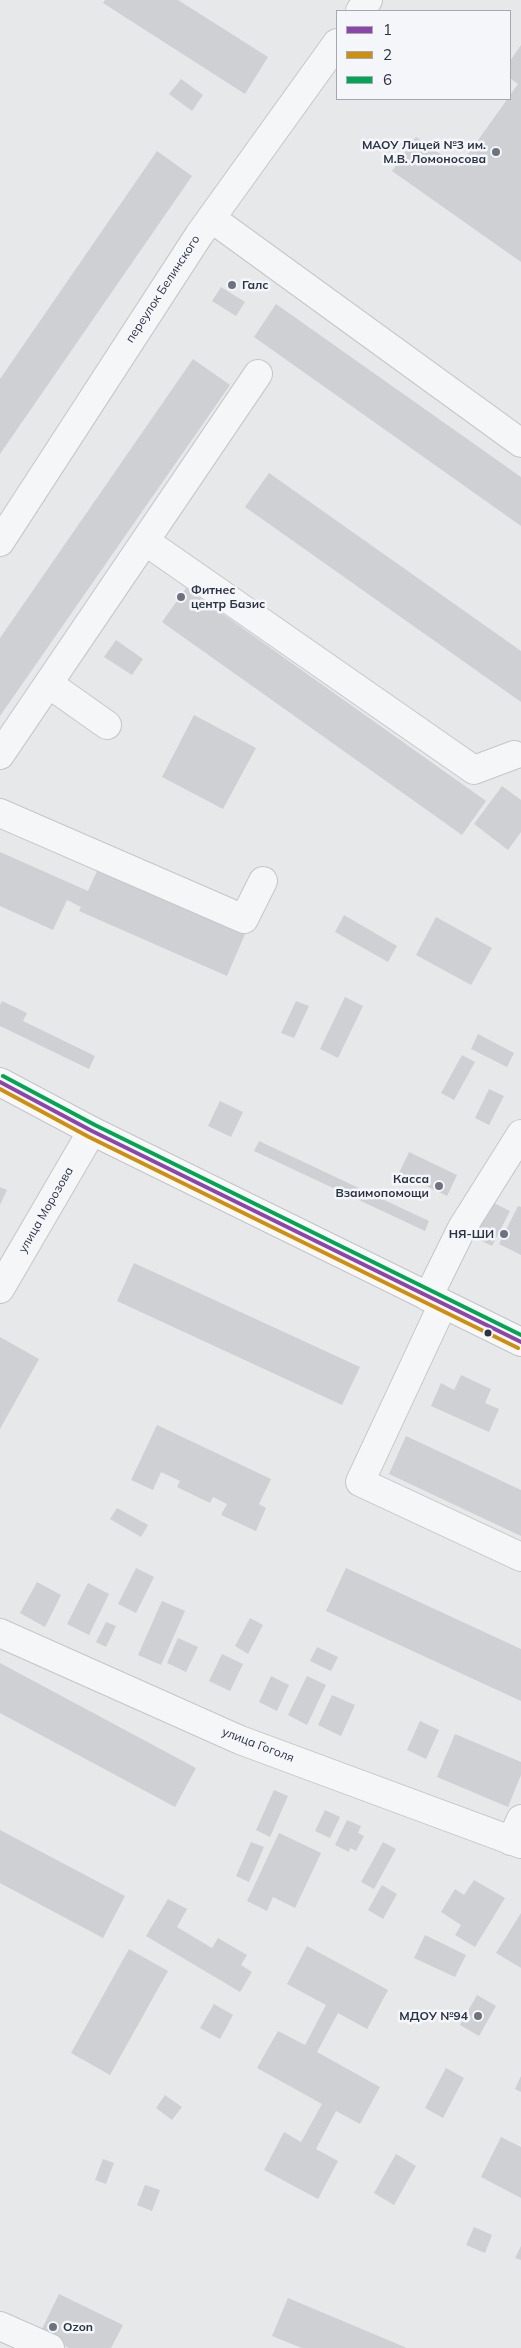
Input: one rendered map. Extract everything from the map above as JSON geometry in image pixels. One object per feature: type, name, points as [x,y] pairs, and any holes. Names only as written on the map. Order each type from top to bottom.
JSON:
[{"type":"main road","points":[[0,1082],[92,1131],[521,1342]]},
{"type":"street","name":"переулок Белинского","points":[[0,542],[158,296],[211,218],[336,44]]},
{"type":"street","points":[[211,218],[521,443]]},
{"type":"street","points":[[0,755],[258,374]]},
{"type":"street","points":[[145,541],[474,770],[514,755]]},
{"type":"street","points":[[49,684],[107,725]]},
{"type":"street","points":[[0,813],[244,919],[263,881]]},
{"type":"street","name":"улица Морозова","points":[[0,1289],[92,1131]]},
{"type":"street","points":[[521,1134],[462,1228],[435,1300],[360,1482],[521,1557]]},
{"type":"street","name":"улица Гоголя","points":[[0,1633],[240,1740],[518,1835]]},
{"type":"street","points":[[0,2326],[50,2348]]},
{"type":"building","points":[[105,0],[178,0],[268,57],[245,94],[103,3]]},
{"type":"building","name":"МАОУ Лицей №3 им. М.В. Ломоносова","points":[[521,45],[521,262],[392,171],[416,137],[459,167],[507,100],[511,100],[511,94],[518,84],[511,79],[511,60]]},
{"type":"building","points":[[181,79],[203,95],[192,111],[169,94]]},
{"type":"building","points":[[157,151],[192,176],[0,454],[0,379]]},
{"type":"building","points":[[221,287],[245,302],[236,316],[212,301]]},
{"type":"building","points":[[276,304],[521,477],[521,526],[254,337]]},
{"type":"building","points":[[193,359],[230,385],[0,716],[0,638]]},
{"type":"building","points":[[269,473],[521,651],[521,702],[245,507]]},
{"type":"building","points":[[186,588],[486,801],[462,835],[162,622]]},
{"type":"building","points":[[116,640],[143,659],[132,675],[104,657]]},
{"type":"building","points":[[194,715],[256,748],[223,809],[162,777]]},
{"type":"building","points":[[502,786],[521,800],[521,832],[508,850],[474,824]]},
{"type":"building","points":[[0,852],[88,891],[98,869],[245,934],[227,976],[79,911],[81,907],[67,900],[53,930],[0,906]]},
{"type":"building","points":[[344,915],[397,946],[388,962],[335,932]]},
{"type":"building","points":[[436,917],[492,948],[471,985],[416,955]]},
{"type":"building","points":[[345,997],[363,1006],[338,1058],[320,1049]]},
{"type":"building","points":[[2,1001],[27,1013],[23,1021],[95,1056],[89,1069],[0,1026],[0,1005]]},
{"type":"building","points":[[296,1001],[309,1006],[294,1038],[281,1033]]},
{"type":"building","points":[[478,1034],[514,1053],[507,1067],[471,1049]]},
{"type":"building","points":[[462,1055],[475,1062],[454,1100],[441,1093]]},
{"type":"building","points":[[489,1089],[504,1096],[489,1125],[475,1118]]},
{"type":"building","points":[[220,1101],[243,1112],[231,1137],[208,1126]]},
{"type":"building","points":[[259,1141],[429,1221],[425,1231],[254,1151]]},
{"type":"building","points":[[409,1152],[457,1175],[447,1196],[399,1173]]},
{"type":"building","points":[[0,1187],[7,1190],[0,1205]]},
{"type":"building","points":[[488,1200],[510,1211],[492,1246],[470,1235]]},
{"type":"building","points":[[518,1206],[521,1207],[521,1255],[499,1244]]},
{"type":"building","points":[[134,1263],[360,1367],[342,1405],[117,1301]]},
{"type":"building","points":[[0,1337],[39,1359],[0,1429]]},
{"type":"building","points":[[461,1375],[491,1389],[485,1403],[499,1409],[489,1432],[431,1406],[441,1383],[454,1390]]},
{"type":"building","points":[[157,1425],[271,1479],[259,1504],[266,1508],[256,1531],[221,1515],[227,1504],[213,1497],[210,1503],[177,1487],[180,1481],[161,1472],[153,1490],[131,1480]]},
{"type":"building","points":[[406,1436],[521,1490],[521,1536],[389,1474]]},
{"type":"building","points":[[117,1508],[148,1525],[141,1537],[110,1519]]},
{"type":"building","points":[[136,1568],[154,1577],[136,1613],[118,1604]]},
{"type":"building","points":[[346,1568],[521,1649],[521,1701],[326,1611]]},
{"type":"building","points":[[37,1582],[61,1595],[45,1627],[20,1613]]},
{"type":"building","points":[[88,1583],[109,1594],[89,1635],[67,1624]]},
{"type":"building","points":[[162,1601],[185,1611],[161,1665],[138,1655]]},
{"type":"building","points":[[250,1618],[263,1625],[248,1654],[235,1646]]},
{"type":"building","points":[[106,1622],[116,1626],[106,1647],[96,1642]]},
{"type":"building","points":[[178,1638],[198,1647],[186,1672],[167,1663]]},
{"type":"building","points":[[317,1647],[338,1657],[331,1671],[310,1661]]},
{"type":"building","points":[[222,1654],[243,1664],[230,1691],[209,1681]]},
{"type":"building","points":[[0,1663],[196,1768],[175,1807],[0,1713]]},
{"type":"building","points":[[271,1676],[289,1685],[277,1711],[259,1702]]},
{"type":"building","points":[[307,1676],[326,1685],[307,1725],[288,1715]]},
{"type":"building","points":[[332,1695],[355,1705],[341,1736],[318,1725]]},
{"type":"building","points":[[420,1721],[439,1730],[426,1759],[407,1750]]},
{"type":"building","points":[[455,1734],[521,1762],[521,1775],[508,1807],[437,1777]]},
{"type":"building","points":[[274,1790],[288,1796],[270,1837],[256,1830]]},
{"type":"building","points":[[325,1810],[340,1817],[330,1838],[315,1831]]},
{"type":"building","points":[[347,1820],[361,1826],[358,1833],[364,1836],[356,1851],[350,1848],[349,1852],[335,1845]]},
{"type":"building","points":[[0,1830],[125,1896],[103,1938],[0,1883]]},
{"type":"building","points":[[279,1833],[321,1853],[295,1908],[273,1897],[267,1911],[247,1901]]},
{"type":"building","points":[[251,1842],[264,1847],[249,1882],[236,1876]]},
{"type":"building","points":[[383,1842],[396,1849],[374,1889],[361,1882]]},
{"type":"building","points":[[474,1880],[505,1898],[475,1947],[455,1935],[461,1925],[441,1912],[455,1889],[464,1895]]},
{"type":"building","points":[[382,1885],[397,1894],[383,1919],[368,1910]]},
{"type":"building","points":[[168,1899],[187,1909],[177,1927],[212,1948],[218,1938],[247,1955],[241,1965],[252,1972],[240,1992],[146,1936]]},
{"type":"building","points":[[521,1913],[521,1968],[496,1953]]},
{"type":"building","points":[[425,1935],[466,1955],[455,1977],[414,1958]]},
{"type":"building","points":[[307,1946],[388,1990],[367,2029],[338,2013],[317,2052],[380,2087],[360,2124],[336,2111],[316,2149],[338,2161],[318,2199],[264,2170],[284,2132],[301,2142],[322,2104],[257,2068],[278,2031],[305,2045],[326,2005],[287,1984]]},
{"type":"building","points":[[129,1949],[168,1971],[110,2075],[71,2053]]},
{"type":"building","name":"МДОУ №94","points":[[477,1995],[496,2006],[479,2036],[460,2025]]},
{"type":"building","points":[[214,2004],[233,2015],[220,2039],[200,2028]]},
{"type":"building","points":[[446,2068],[464,2078],[443,2118],[425,2108]]},
{"type":"building","points":[[521,2076],[521,2092],[515,2089]]},
{"type":"building","points":[[165,2095],[182,2107],[172,2120],[156,2108]]},
{"type":"building","points":[[501,2137],[521,2147],[521,2198],[481,2177]]},
{"type":"building","points":[[396,2154],[416,2166],[394,2205],[374,2193]]},
{"type":"building","points":[[103,2159],[114,2163],[106,2184],[95,2180]]},
{"type":"building","points":[[145,2185],[160,2190],[152,2211],[137,2205]]},
{"type":"building","points":[[474,2227],[492,2235],[485,2253],[466,2245]]},
{"type":"building","points":[[521,2246],[521,2260],[515,2258]]},
{"type":"building","points":[[59,2294],[123,2325],[111,2348],[69,2348],[40,2333]]},
{"type":"building","points":[[288,2298],[407,2348],[302,2348],[272,2336]]},
{"type":"transit line","name":"6","points":[[3,1076],[95,1125],[521,1335]]},
{"type":"transit line","name":"1","points":[[0,1082],[92,1131],[521,1342]]},
{"type":"transit line","name":"2","points":[[0,1089],[89,1137],[518,1348]]},
{"type":"place","name":"МАОУ Лицей №3 им. М.В. Ломоносова","points":[[496,152]]},
{"type":"place","name":"Галс","points":[[232,285]]},
{"type":"place","name":"Фитнес центр Базис","points":[[181,597]]},
{"type":"place","name":"Касса Взаимопомощи","points":[[439,1186]]},
{"type":"place","name":"НЯ-ШИ","points":[[504,1234]]},
{"type":"place","name":"МДОУ №94","points":[[478,2016]]},
{"type":"place","name":"Ozon","points":[[53,2327]]}]
